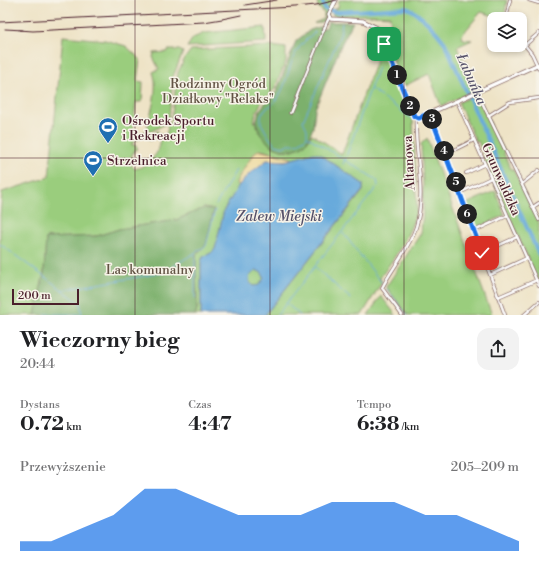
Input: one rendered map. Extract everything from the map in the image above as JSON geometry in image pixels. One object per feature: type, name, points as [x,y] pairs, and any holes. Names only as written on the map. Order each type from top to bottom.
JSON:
[{"type":"street","points":[[290,113],[336,0]]},
{"type":"street","points":[[507,12],[510,0]]},
{"type":"street","points":[[529,0],[539,3]]},
{"type":"street","name":"Altanowa","points":[[330,15],[332,20],[362,21],[377,28],[416,117],[420,194],[418,219],[412,238],[382,288],[402,315]]},
{"type":"street","points":[[527,42],[539,33]]},
{"type":"street","points":[[416,117],[421,117],[457,102],[538,66],[527,47]]},
{"type":"street","points":[[477,92],[539,220]]},
{"type":"street","points":[[488,116],[510,102],[539,98]]},
{"type":"street","name":"Grunwaldzka","points":[[457,102],[539,286]]},
{"type":"street","points":[[430,113],[505,315]]},
{"type":"street","points":[[456,149],[474,140]]},
{"type":"street","points":[[466,173],[484,164]]},
{"type":"street","points":[[522,184],[539,170]]},
{"type":"street","points":[[459,193],[491,178]]},
{"type":"street","points":[[533,207],[539,202]]},
{"type":"street","points":[[474,231],[508,216]]},
{"type":"street","points":[[482,253],[517,237]]},
{"type":"street","points":[[490,275],[526,258]]},
{"type":"street","points":[[498,297],[537,280]]},
{"type":"street","points":[[524,315],[539,302]]},
{"type":"green space","points":[[317,0],[334,0],[325,21],[315,24],[314,23],[324,19],[324,13],[318,7]]},
{"type":"green space","points":[[339,0],[507,0],[505,12],[487,12],[487,14],[481,12],[462,35],[463,39],[472,40],[457,47],[464,61],[466,60],[468,64],[466,65],[478,89],[441,106],[429,74],[404,86],[403,80],[401,80],[383,35],[389,27],[390,16],[334,16],[332,14],[336,8],[338,8]]},
{"type":"green space","points":[[328,22],[353,22],[342,43],[315,109],[313,128],[307,142],[301,147],[292,150],[281,150],[271,146],[260,134],[256,122],[259,111],[276,92],[296,41],[310,30],[322,26],[322,28],[326,28]]},
{"type":"green space","points":[[265,27],[266,42],[187,47],[193,38],[204,33]]},
{"type":"green space","name":"Rodzinny Ogród Działkowy \"Relaks\"","points":[[63,36],[105,40],[126,46],[140,59],[137,81],[143,82],[142,102],[136,102],[132,139],[136,140],[143,136],[144,131],[147,134],[132,143],[132,145],[135,145],[138,149],[135,150],[132,155],[131,165],[135,169],[152,159],[160,146],[160,141],[158,139],[154,138],[150,141],[148,137],[157,131],[159,132],[159,135],[166,135],[168,128],[166,126],[171,122],[178,72],[191,50],[271,46],[286,48],[286,61],[274,90],[261,103],[256,113],[254,122],[256,122],[260,134],[281,150],[292,150],[301,147],[307,142],[312,134],[342,154],[377,58],[375,57],[377,52],[376,50],[380,48],[381,51],[385,51],[413,120],[417,209],[411,228],[397,253],[380,278],[382,282],[362,315],[265,315],[363,191],[363,184],[321,155],[309,154],[292,160],[291,158],[261,150],[253,155],[236,183],[239,186],[224,210],[215,249],[203,257],[201,262],[201,315],[195,315],[197,309],[196,254],[206,245],[214,210],[204,208],[176,220],[119,229],[97,236],[46,238],[44,273],[35,315],[0,315],[0,216],[2,192],[49,177]]},
{"type":"green space","points":[[168,50],[179,50],[183,52],[173,77],[169,118],[165,124],[150,132],[147,129],[155,93],[155,79],[153,72],[159,69],[153,57],[154,53],[167,52]]},
{"type":"green space","points":[[475,95],[477,96],[491,125],[490,127],[505,152],[504,154],[511,169],[513,169],[539,223],[539,283],[490,174],[492,173],[488,165],[486,165],[486,161],[478,141],[476,142],[459,104],[459,102]]},
{"type":"green space","points":[[427,138],[492,315],[408,315],[386,287],[421,233],[423,183],[421,144]]},
{"type":"green space","points":[[495,191],[505,215],[475,229],[466,204]]},
{"type":"green space","name":"Las komunalny","points":[[204,208],[214,210],[206,245],[196,254],[197,309],[195,315],[35,315],[44,273],[46,238],[97,236],[119,229],[176,220]]},
{"type":"green space","points":[[256,270],[263,275],[264,278],[259,285],[256,286],[249,281],[248,278],[253,271]]},
{"type":"green space","points":[[381,296],[396,315],[368,315]]},
{"type":"sand","points":[[258,150],[291,158],[292,160],[267,160],[239,185],[236,183],[238,179],[249,160]]},
{"type":"water","name":"Zalew Miejski","points":[[314,153],[321,155],[363,184],[363,190],[265,315],[201,315],[201,262],[203,257],[215,249],[224,210],[239,185],[250,173],[267,160],[285,161]],"holes":[[[256,270],[262,273],[264,278],[259,285],[254,286],[250,283],[249,277]]]},
{"type":"waterway","name":"Łabuńka","points":[[322,0],[325,9],[336,12],[407,8],[423,18],[438,34],[445,43],[539,255]]},
{"type":"waterway","points":[[315,32],[296,52],[281,92],[277,99],[265,109],[261,116],[261,123],[275,145],[283,147],[288,144],[297,144],[307,137],[307,129],[303,121],[340,35],[342,23]]},
{"type":"waterway","points":[[343,164],[378,67]]},
{"type":"waterway","points":[[371,89],[411,118]]},
{"type":"waterway","points":[[308,137],[377,180],[378,186]]},
{"type":"waterway","points":[[216,205],[236,170]]},
{"type":"waterway","points":[[277,315],[376,188]]},
{"type":"waterway","points":[[62,290],[162,273],[206,246],[215,210]]},
{"type":"waterway","points":[[343,233],[382,283]]},
{"type":"waterway","points":[[0,244],[80,303],[82,315]]},
{"type":"waterway","points":[[195,254],[195,298]]},
{"type":"waterway","points":[[315,267],[351,299]]},
{"type":"waterway","points":[[386,288],[407,315]]},
{"type":"waterway","points":[[287,304],[300,315]]},
{"type":"waterway","points":[[45,314],[81,314]]},
{"type":"railway","points":[[245,5],[277,0]]},
{"type":"railway","points":[[0,22],[295,7],[316,5],[337,0]]},
{"type":"railway","points":[[19,30],[33,31],[204,22],[241,15]]},
{"type":"railway","points":[[5,29],[23,30]]},
{"type":"place","name":"Ośrodek Sportu i Rekreacji","points":[[108,144]]},
{"type":"place","name":"Strzelnica","points":[[93,177]]},
{"type":"route","points":[[384,44],[414,116],[419,118],[430,113],[482,253]]}]
